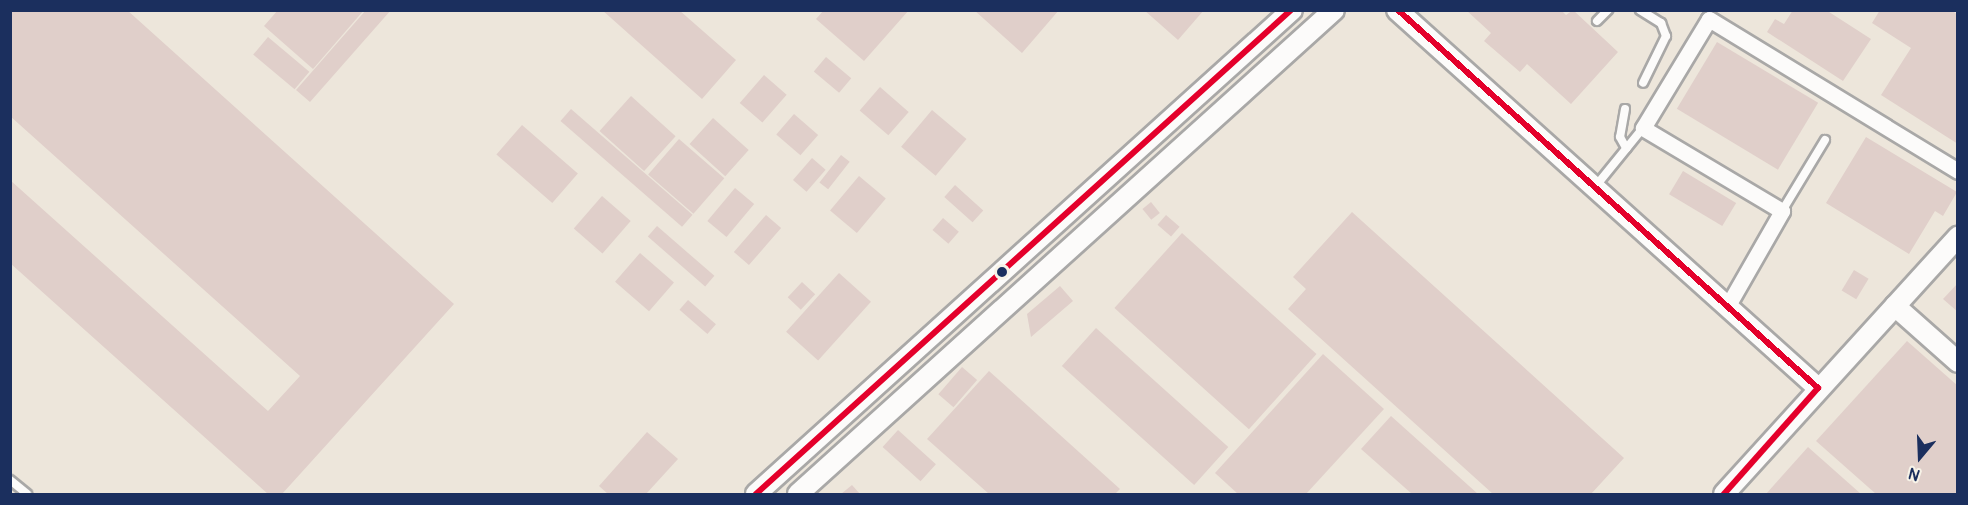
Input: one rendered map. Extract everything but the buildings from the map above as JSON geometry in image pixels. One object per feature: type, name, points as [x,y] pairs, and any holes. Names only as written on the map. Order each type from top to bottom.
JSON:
[{"type":"street","points":[[756,495],[1292,10]]},
{"type":"street","points":[[798,495],[1334,10]]},
{"type":"street","points":[[1397,10],[1818,388]]},
{"type":"street","points":[[1727,307],[1782,211],[1643,128],[1711,15],[1958,171]]},
{"type":"street","points":[[1724,495],[1818,388],[1958,237]]},
{"type":"street","points":[[1895,306],[1958,362]]},
{"type":"lane","points":[[1597,21],[1608,10]]},
{"type":"lane","points":[[1640,10],[1661,23],[1666,36],[1663,50],[1643,83]]},
{"type":"lane","points":[[1625,109],[1620,137],[1626,148]]},
{"type":"lane","points":[[1595,188],[1643,128]]},
{"type":"lane","points":[[1782,211],[1825,140]]},
{"type":"lane","points":[[10,480],[27,495]]},
{"type":"transit line","points":[[756,494],[1291,10]]},
{"type":"transit line","points":[[1398,10],[1818,388],[1724,494]]}]
